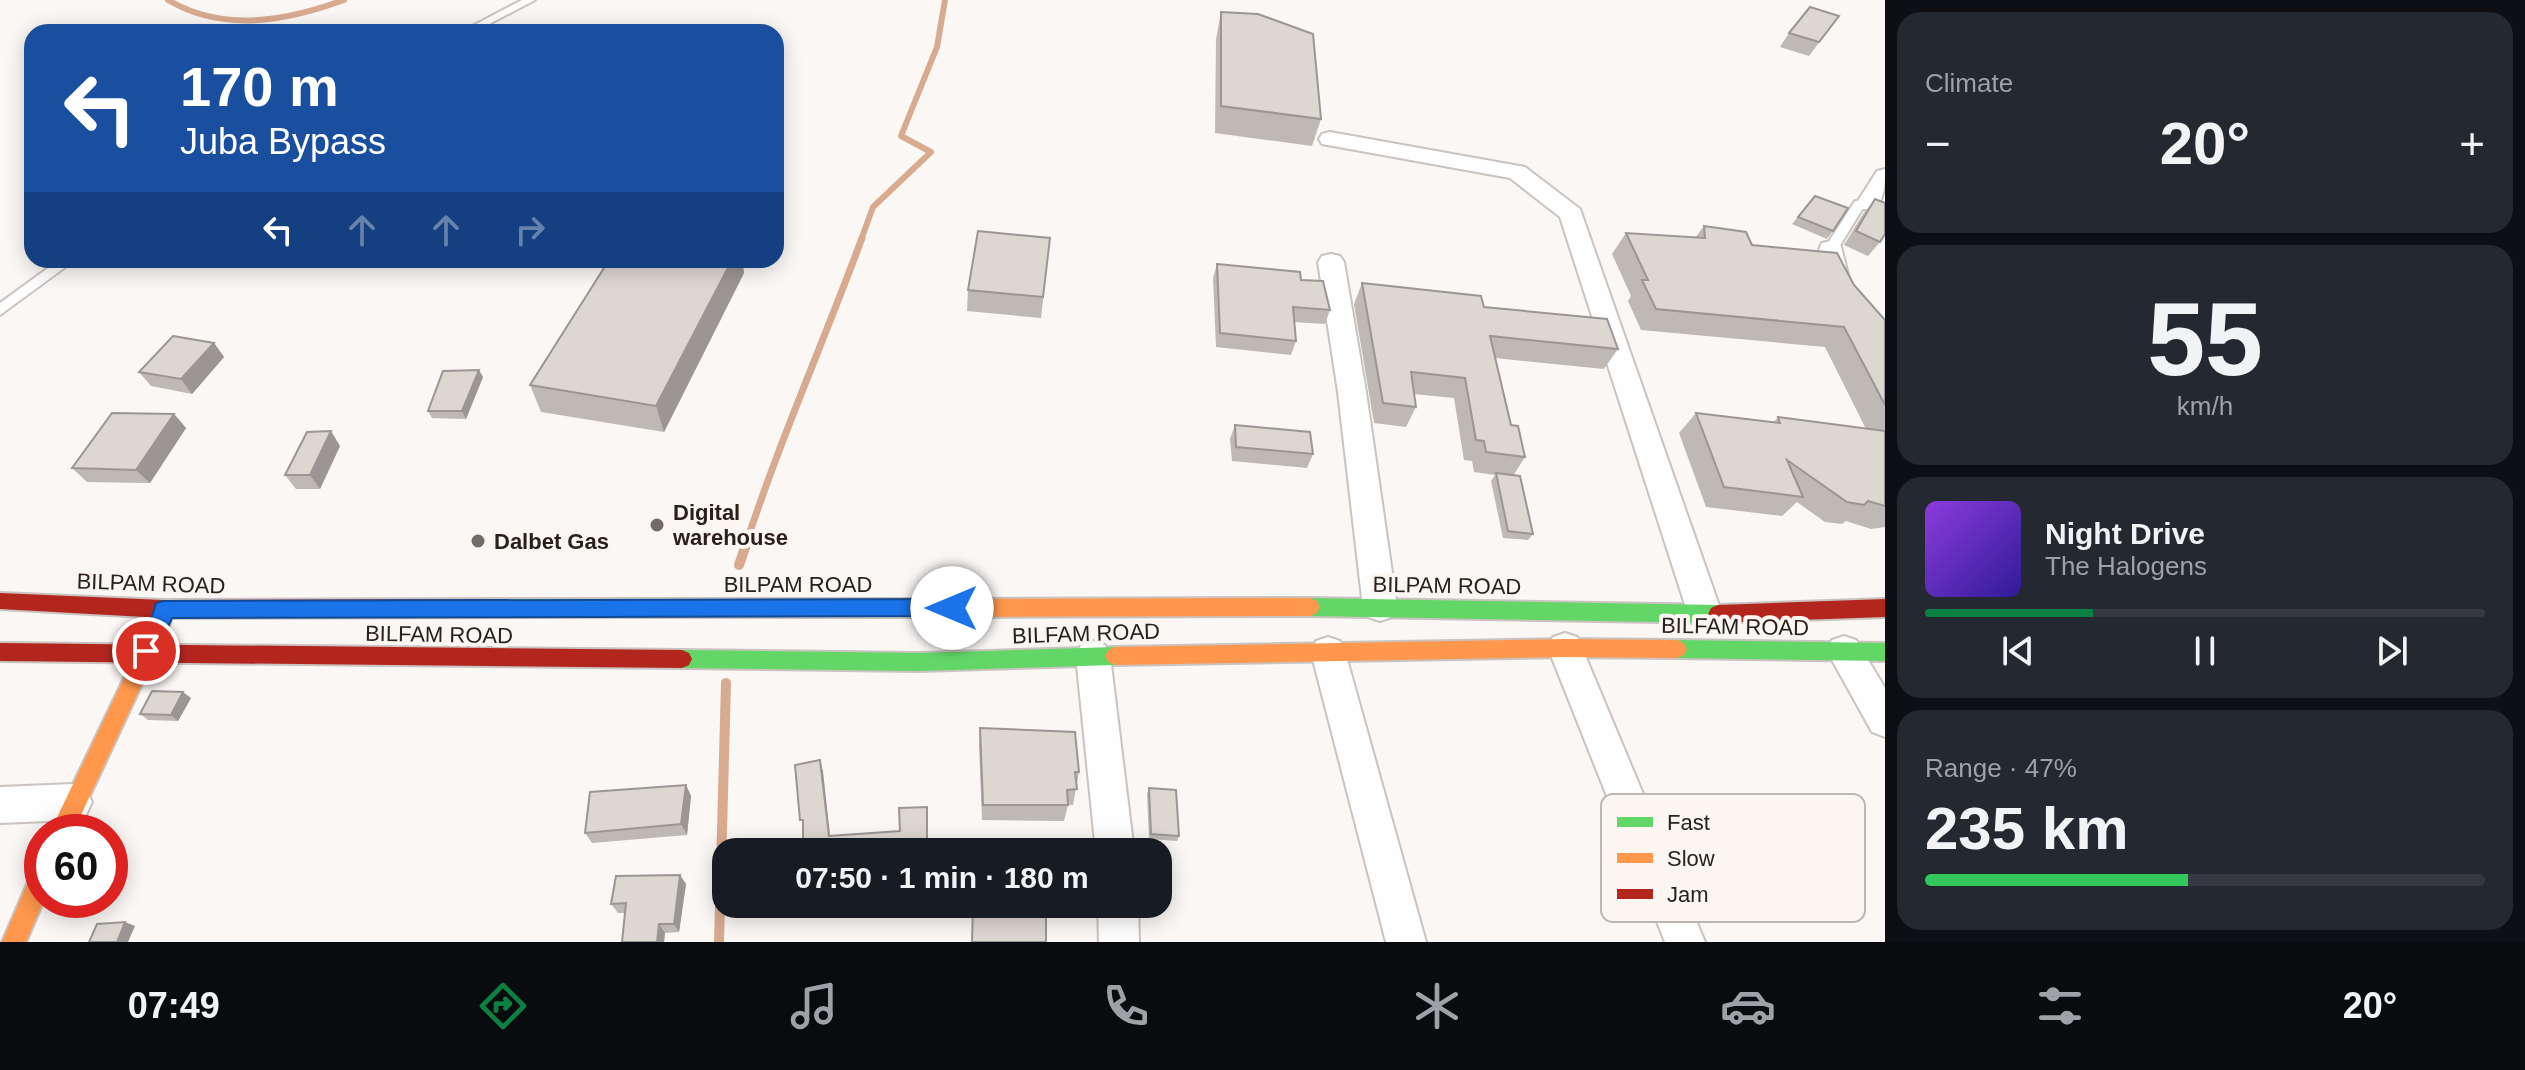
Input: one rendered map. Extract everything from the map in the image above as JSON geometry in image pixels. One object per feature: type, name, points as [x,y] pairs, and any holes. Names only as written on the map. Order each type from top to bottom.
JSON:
[{"type":"main road","name":"BILPAM ROAD","points":[[0,601],[163,609],[1380,607],[1705,614],[1885,608]]},
{"type":"main road","points":[[68,814],[160,624],[163,609]]},
{"type":"main road","name":"BILFAM ROAD","points":[[0,652],[904,662],[1565,648],[1885,652]]},
{"type":"main road","points":[[14,942],[24,918]]},
{"type":"street","points":[[1330,139],[1517,172],[1571,214],[1705,614]]},
{"type":"street","points":[[1876,209],[1885,176]]},
{"type":"street","points":[[1831,249],[1827,260],[1833,279],[1885,342]]},
{"type":"street","points":[[1331,262],[1352,392],[1380,607]]},
{"type":"street","points":[[1565,648],[1625,794]]},
{"type":"street","points":[[1844,651],[1885,720]]},
{"type":"street","points":[[1328,652],[1406,942]]},
{"type":"street","points":[[1093,656],[1113,838]]},
{"type":"street","points":[[0,805],[50,814]]},
{"type":"street","points":[[1118,918],[1119,942]]},
{"type":"street","points":[[1677,922],[1685,942]]},
{"type":"lane","points":[[482,24],[530,0]]},
{"type":"lane","points":[[1831,249],[1859,204],[1876,209]]},
{"type":"lane","points":[[0,310],[57,268]]},
{"type":"building","points":[[1810,7],[1839,16],[1819,42],[1789,33]]},
{"type":"building","points":[[1221,12],[1258,14],[1313,34],[1321,119],[1221,106]]},
{"type":"building","points":[[1815,196],[1848,208],[1833,231],[1798,217]]},
{"type":"building","points":[[1875,199],[1885,203],[1885,234],[1880,242],[1856,231]]},
{"type":"building","points":[[1704,226],[1746,232],[1752,245],[1837,253],[1854,285],[1885,320],[1885,405],[1844,327],[1656,309],[1642,280],[1648,280],[1626,233],[1705,238]]},
{"type":"building","points":[[978,231],[1050,238],[1043,297],[968,290]]},
{"type":"building","points":[[1217,264],[1300,272],[1301,280],[1323,281],[1330,310],[1293,307],[1296,341],[1220,333]]},
{"type":"building","points":[[604,268],[728,268],[656,406],[530,385]]},
{"type":"building","points":[[1362,283],[1481,296],[1484,307],[1607,319],[1618,349],[1490,336],[1511,425],[1518,426],[1525,457],[1486,452],[1484,441],[1476,440],[1465,378],[1411,372],[1416,407],[1383,403]]},
{"type":"building","points":[[173,336],[214,343],[181,379],[139,372]]},
{"type":"building","points":[[479,370],[462,411],[428,411],[443,371]]},
{"type":"building","points":[[112,413],[174,414],[136,470],[72,468]]},
{"type":"building","points":[[1696,413],[1780,423],[1778,417],[1885,431],[1885,506],[1868,501],[1864,505],[1847,502],[1787,460],[1803,497],[1724,487]]},
{"type":"building","points":[[1235,425],[1310,432],[1313,454],[1236,447]]},
{"type":"building","points":[[331,431],[310,475],[285,475],[307,432]]},
{"type":"building","points":[[1496,473],[1520,476],[1533,534],[1508,531]]},
{"type":"building","points":[[152,691],[183,692],[171,715],[140,714]]},
{"type":"building","points":[[980,728],[1075,732],[1079,772],[1075,772],[1077,789],[1067,790],[1068,805],[983,805]]},
{"type":"building","points":[[820,760],[829,836],[900,831],[899,808],[927,807],[927,838],[803,838],[795,765]]},
{"type":"building","points":[[686,785],[681,824],[585,833],[590,792]]},
{"type":"building","points":[[1149,788],[1176,790],[1179,836],[1151,834]]},
{"type":"building","points":[[680,875],[674,924],[659,924],[657,942],[622,942],[626,903],[611,904],[616,876]]},
{"type":"building","points":[[973,918],[1046,918],[1046,942],[972,942]]},
{"type":"building","points":[[125,922],[117,942],[89,942],[97,924]]},
{"type":"waterway","points":[[168,0],[211,17],[233,20],[278,18],[344,0]]},
{"type":"waterway","points":[[861,240],[873,207],[931,152],[901,136],[937,47],[945,0]]},
{"type":"waterway","points":[[745,547],[862,238]]},
{"type":"waterway","points":[[739,565],[746,545]]},
{"type":"waterway","points":[[719,942],[726,683]]},
{"type":"traffic: fast","points":[[1310,607],[1718,614]]},
{"type":"traffic: fast","points":[[495,608],[915,608]]},
{"type":"traffic: fast","points":[[1677,649],[1885,652]]},
{"type":"traffic: fast","points":[[682,659],[919,662],[1115,656]]},
{"type":"traffic: slow","points":[[915,608],[1310,607]]},
{"type":"traffic: slow","points":[[70,814],[160,624],[163,609]]},
{"type":"traffic: slow","points":[[1115,656],[1677,649]]},
{"type":"traffic: slow","points":[[14,942],[24,918]]},
{"type":"traffic: jam","points":[[0,601],[163,609],[495,608]]},
{"type":"traffic: jam","points":[[1718,614],[1885,608]]},
{"type":"traffic: jam","points":[[0,652],[682,659]]},
{"type":"place","name":"Digital warehouse","points":[[657,525]]},
{"type":"place","name":"Dalbet Gas","points":[[478,541]]},
{"type":"route","points":[[146,651],[160,624],[163,609],[952,608]]}]
